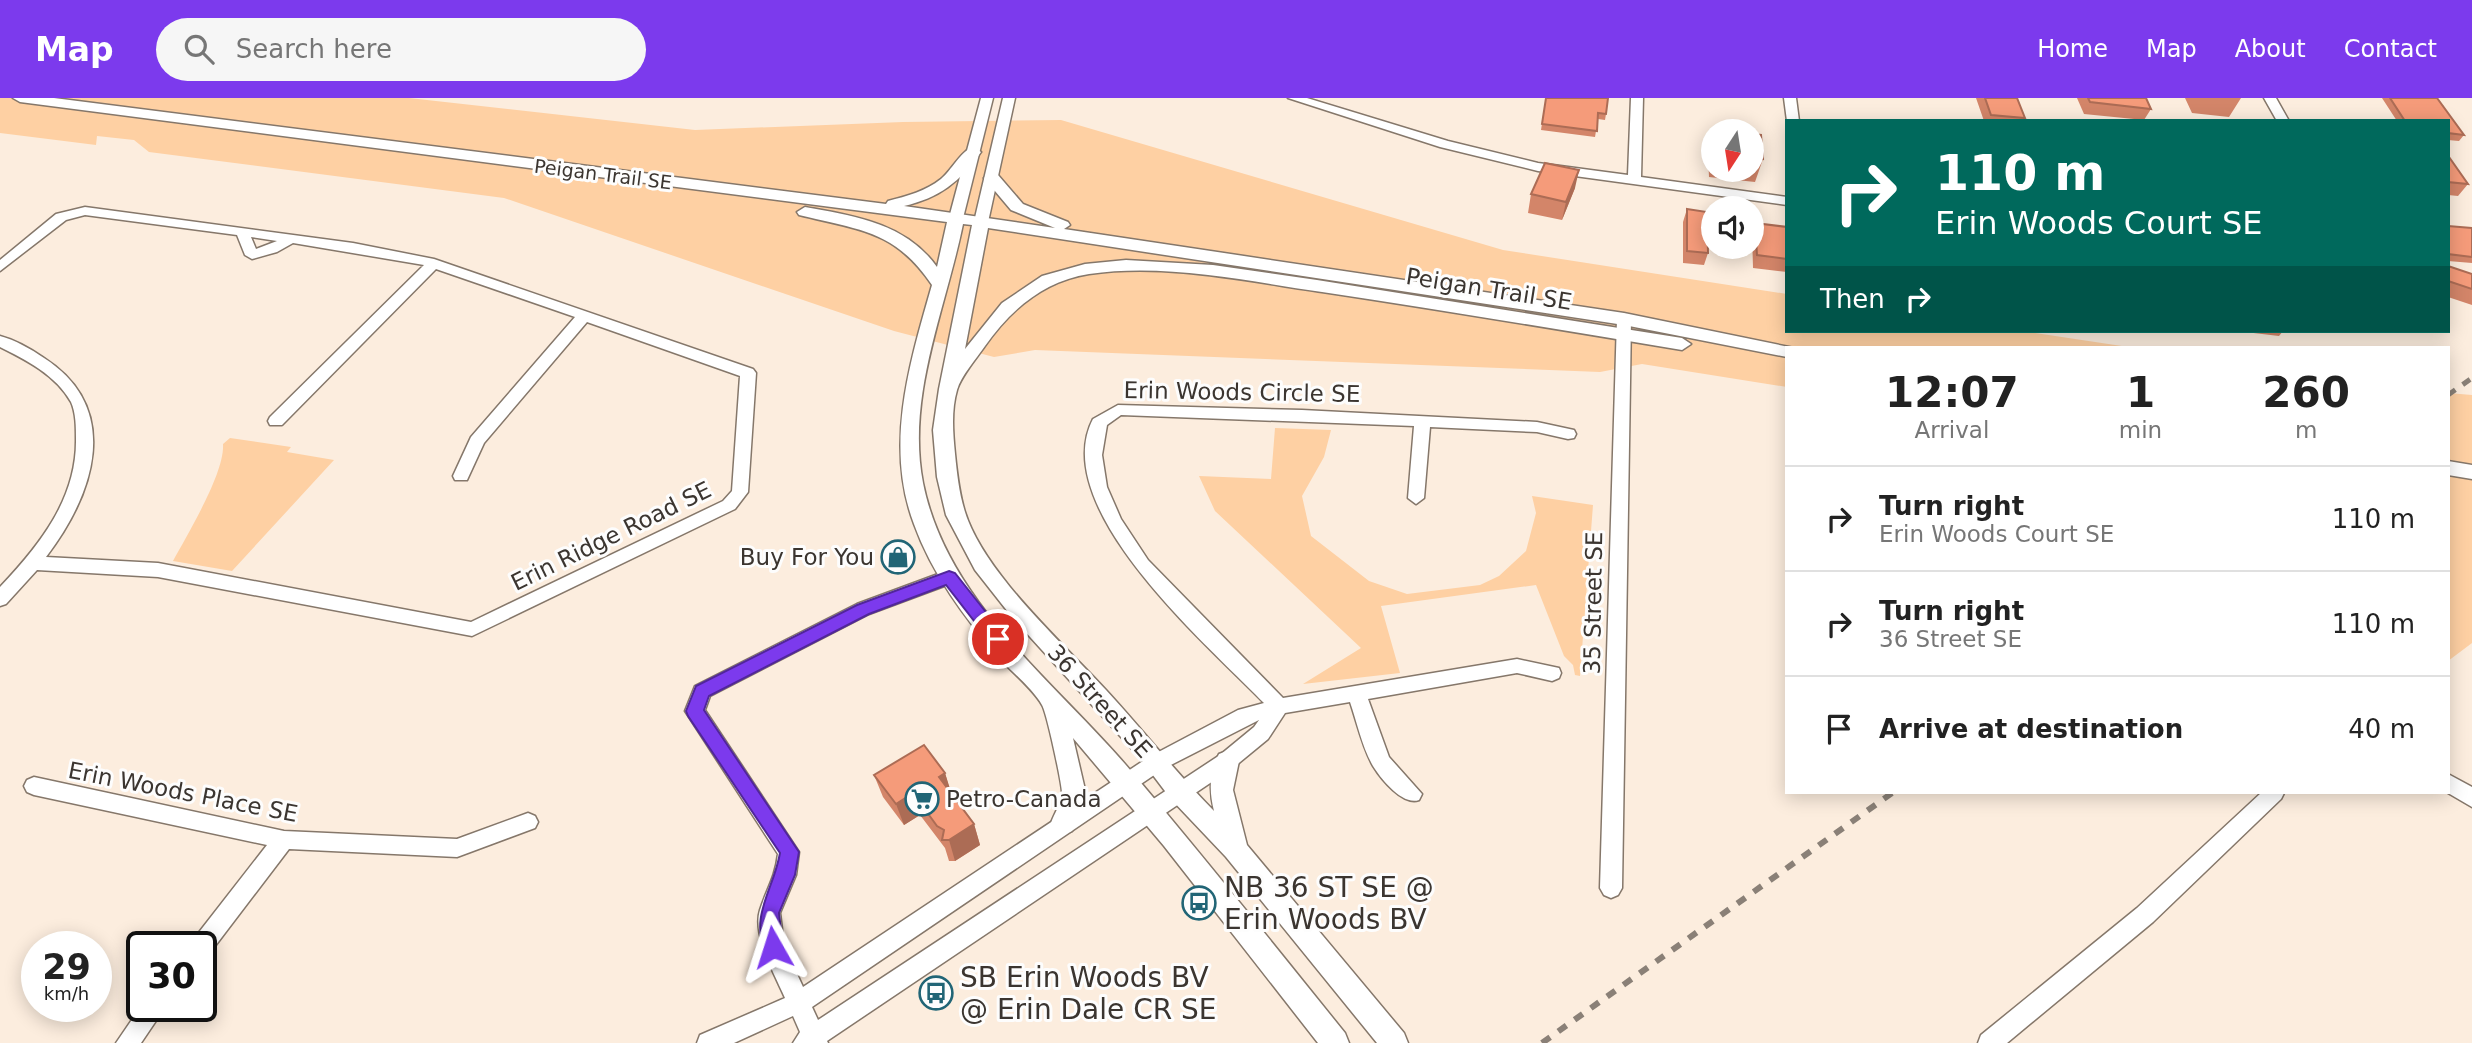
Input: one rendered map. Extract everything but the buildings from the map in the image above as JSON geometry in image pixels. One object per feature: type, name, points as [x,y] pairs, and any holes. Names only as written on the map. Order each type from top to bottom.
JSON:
[{"type":"main road","name":"Peigan Trail SE","points":[[20,98],[956,218],[1185,254],[1289,267],[1624,327],[1785,360]]},
{"type":"main road","points":[[879,208],[920,199],[937,192],[956,176],[973,152]]},
{"type":"main road","points":[[992,178],[1017,207],[1055,223],[1124,244]]},
{"type":"main road","points":[[718,189],[761,203],[881,229],[914,248],[941,285]]},
{"type":"main road","name":"36 Street SE","points":[[956,218],[941,285],[919,360],[910,434],[913,483],[924,526],[949,577],[983,623],[1126,782],[1335,1043]]},
{"type":"main road","name":"36 Street SE","points":[[981,222],[948,389],[943,430],[947,477],[956,515],[982,564],[1180,792],[1235,849],[1394,1043]]},
{"type":"main road","name":"Peigan Trail SE","points":[[1185,254],[1335,289],[1785,351]]},
{"type":"main road","points":[[948,389],[991,325],[1020,296],[1051,279],[1083,269],[1116,264],[1163,266],[1335,289]]},
{"type":"main road","points":[[2450,468],[2472,472]]},
{"type":"main road","points":[[1052,700],[1074,794],[1063,823]]},
{"type":"main road","points":[[1227,761],[1221,790],[1235,849]]},
{"type":"street","name":"36 Street SE","points":[[956,218],[987,98]]},
{"type":"street","name":"36 Street SE","points":[[981,222],[1009,98]]},
{"type":"street","points":[[1294,98],[1444,144],[1538,167],[1785,201]]},
{"type":"street","points":[[1634,182],[1637,98]]},
{"type":"street","points":[[1790,98],[1793,119]]},
{"type":"street","points":[[2270,98],[2282,119]]},
{"type":"street","name":"Erin Ridge Road SE","points":[[0,267],[61,217],[85,211],[242,232],[434,263],[748,373],[740,492],[729,505],[472,629],[158,570],[34,563]]},
{"type":"street","points":[[276,421],[434,263]]},
{"type":"street","points":[[461,476],[477,441],[583,317]]},
{"type":"street","name":"35 Street SE","points":[[1611,888],[1624,327]]},
{"type":"street","points":[[0,341],[38,359],[65,383],[81,406],[85,439],[81,477],[65,514],[34,563],[0,599]]},
{"type":"street","name":"Erin Woods Circle SE","points":[[1279,706],[1142,565],[1112,521],[1099,487],[1094,455],[1099,423],[1118,410],[1537,427],[1568,433]]},
{"type":"street","points":[[1416,498],[1422,422]]},
{"type":"street","points":[[949,577],[863,610],[702,691],[695,711],[789,852],[786,875],[769,913],[773,947],[812,1041],[1227,761],[1261,733],[1279,706]]},
{"type":"street","points":[[708,1043],[798,1003],[1126,782],[1244,716],[1279,706],[1517,666],[1552,673]]},
{"type":"street","points":[[1356,692],[1381,762],[1412,794]]},
{"type":"street","points":[[2450,783],[2472,798]]},
{"type":"street","name":"Erin Woods Place SE","points":[[34,786],[284,840],[457,848],[528,822]]},
{"type":"street","points":[[1989,1043],[2145,915],[2273,794]]},
{"type":"street","points":[[213,931],[284,840]]},
{"type":"street","points":[[127,1043],[143,1022]]},
{"type":"shaded area","points":[[0,98],[409,98],[695,130],[903,122],[1061,120],[1503,250],[1785,294],[1785,333],[2035,333],[2122,346],[1785,346],[1785,387],[1642,364],[1600,372],[1035,350],[994,357],[894,331],[504,198],[149,152],[134,140],[97,136],[96,145],[0,133]]},
{"type":"shaded area","points":[[2450,393],[2472,395],[2472,643],[2450,660]]},
{"type":"shaded area","points":[[1275,428],[1331,430],[1324,457],[1302,496],[1311,536],[1369,581],[1407,594],[1480,585],[1499,576],[1526,551],[1536,513],[1532,496],[1593,505],[1580,676],[1575,675],[1573,665],[1564,656],[1536,585],[1381,606],[1400,673],[1303,684],[1361,648],[1215,511],[1199,476],[1271,479]]},
{"type":"shaded area","points":[[230,438],[291,447],[287,452],[334,460],[232,571],[173,561],[212,487],[223,444]]},
{"type":"railway","points":[[2450,394],[2472,378]]},
{"type":"railway","points":[[1542,1043],[1891,794]]},
{"type":"place","name":"Buy For You","points":[[898,557]]},
{"type":"place","name":"Petro-Canada","points":[[922,799]]},
{"type":"place","name":"NB 36 ST SE @ Erin Woods BV","points":[[1199,903]]},
{"type":"place","name":"SB Erin Woods BV @ Erin Dale CR SE","points":[[936,993]]},
{"type":"route","points":[[773,947],[769,913],[786,875],[789,852],[695,711],[702,691],[863,610],[949,577],[998,639]]}]
